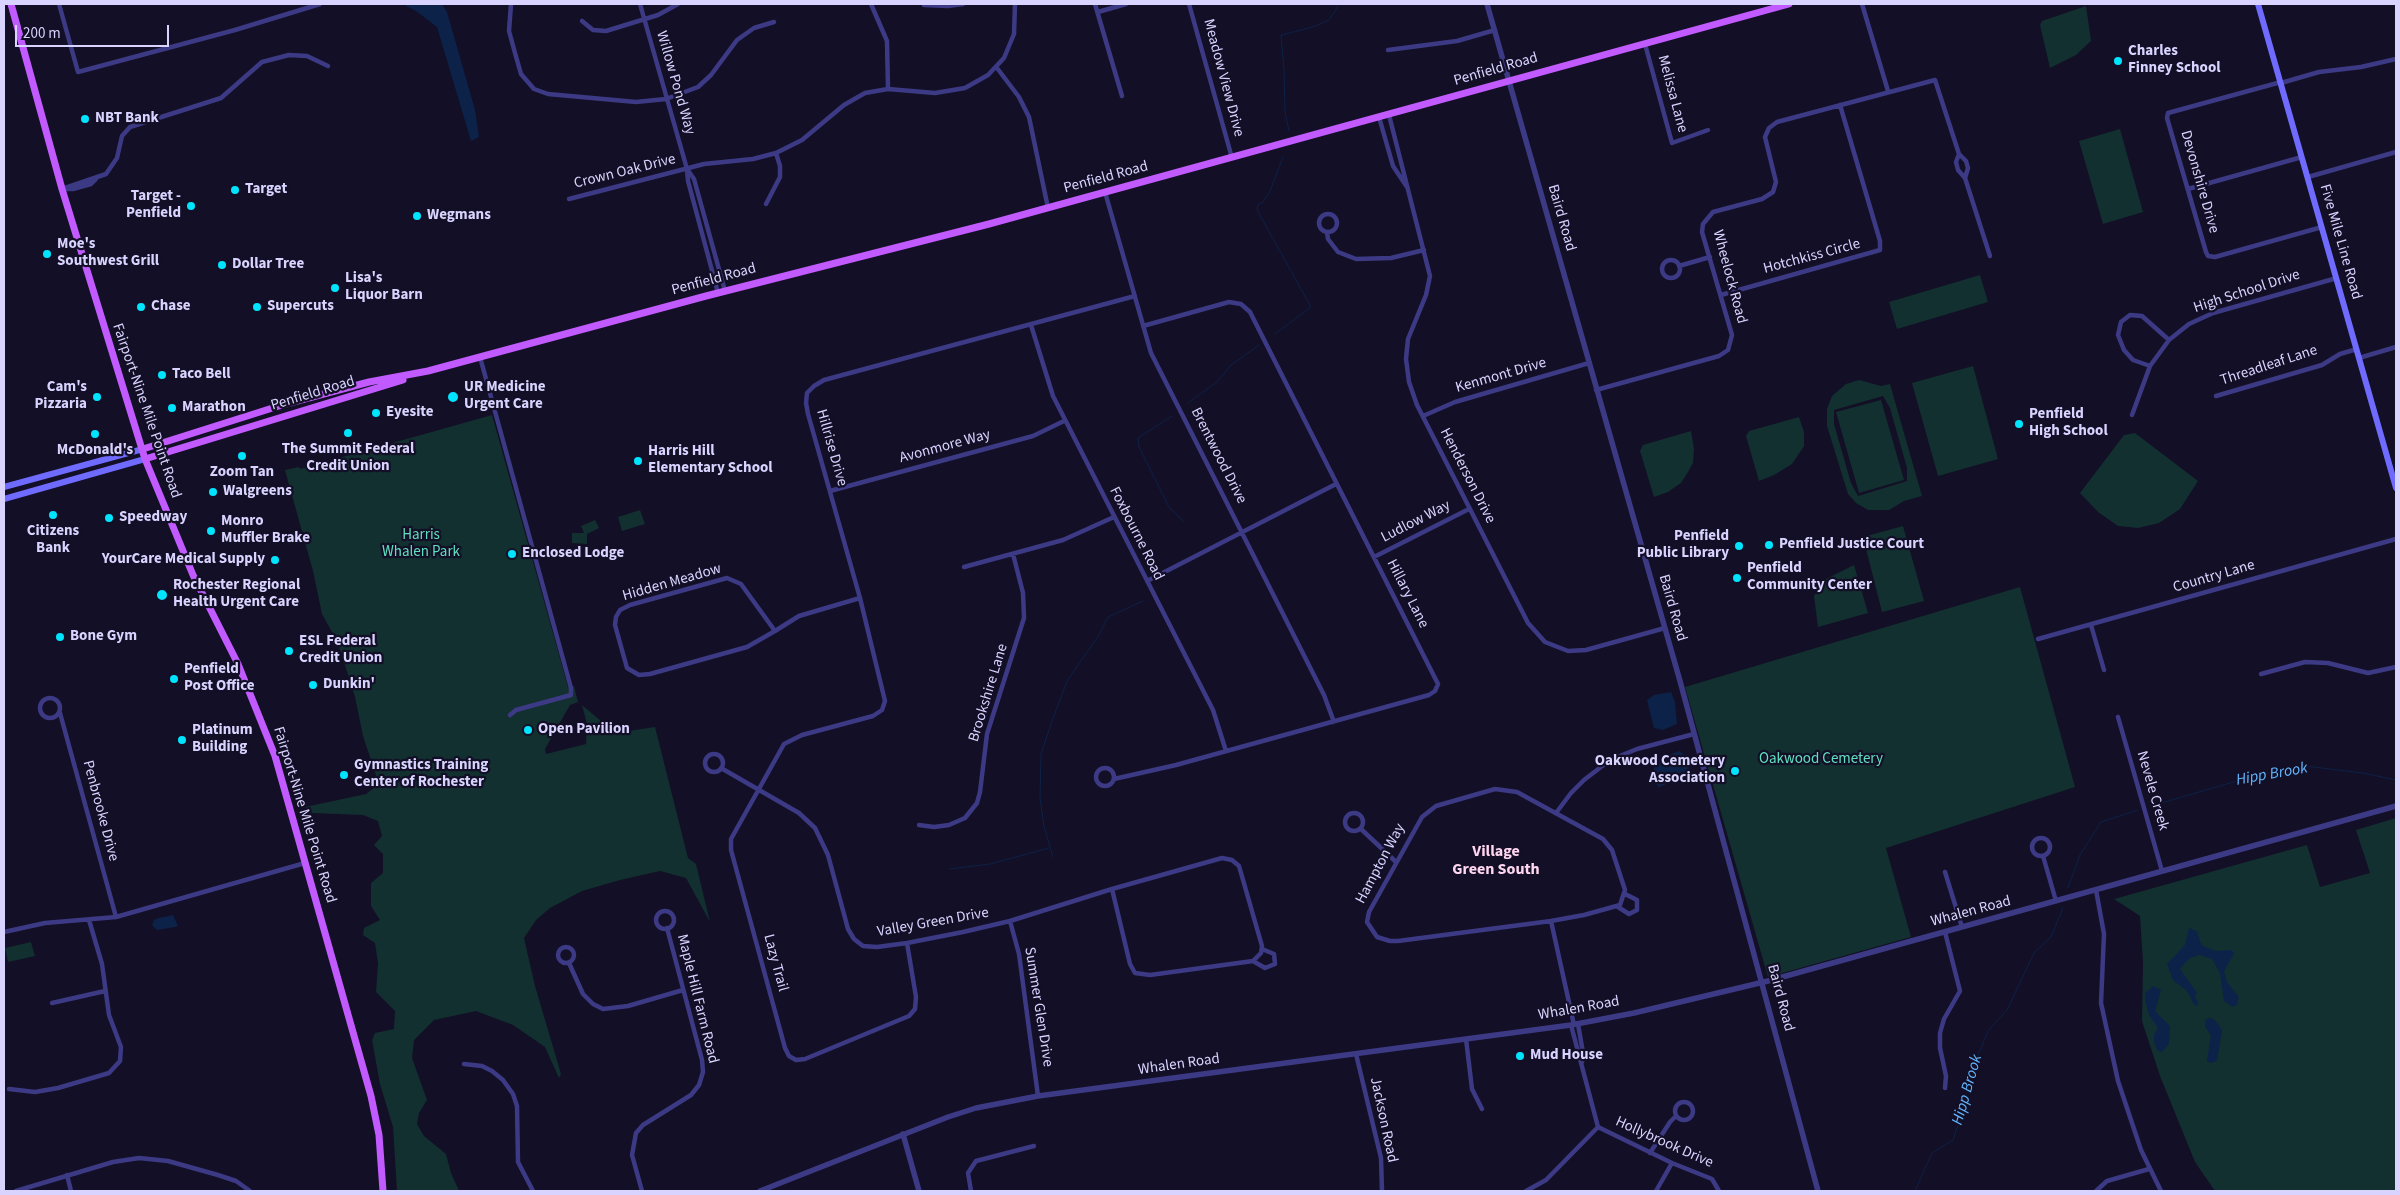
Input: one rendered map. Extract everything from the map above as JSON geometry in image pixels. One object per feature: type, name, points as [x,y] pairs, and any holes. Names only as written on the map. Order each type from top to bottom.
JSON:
[{"type":"main road","name":"Fairport-Nine Mile Point Road","points":[[11,4],[62,189],[145,459],[189,567],[238,664],[275,756],[371,1096],[379,1135],[383,1191]]},
{"type":"main road","name":"Penfield Road","points":[[4,488],[142,449],[282,405],[370,382],[428,371],[721,292],[1048,208],[1232,159],[1510,80],[1789,4]]},
{"type":"main road","name":"Five Mile Line Road","points":[[2258,4],[2396,488]]},
{"type":"main road","name":"Penfield Road","points":[[4,498],[145,459],[372,391],[428,371]]},
{"type":"street","points":[[59,4],[78,72],[235,30],[320,4]]},
{"type":"street","points":[[511,4],[509,32],[521,74],[534,89],[548,94],[636,102],[666,99],[698,87],[711,75],[737,40],[754,28],[774,22]]},
{"type":"street","name":"Willow Pond Way","points":[[640,4],[687,169],[694,179],[721,292]]},
{"type":"street","points":[[582,21],[593,30],[606,31],[667,12],[678,4]]},
{"type":"street","points":[[871,4],[887,41],[888,89]]},
{"type":"street","points":[[924,4],[948,6],[962,4]]},
{"type":"street","points":[[687,169],[704,164],[754,159],[776,153],[811,134],[853,98],[877,90],[888,89],[935,93],[956,91],[976,82],[997,68],[1009,48],[1014,34],[1015,4]]},
{"type":"street","points":[[1095,4],[1122,96]]},
{"type":"street","points":[[1098,12],[1126,4]]},
{"type":"street","name":"Meadow View Drive","points":[[1190,4],[1232,159]]},
{"type":"street","name":"Baird Road","points":[[1487,4],[1665,628],[1818,1191]]},
{"type":"street","points":[[1862,4],[1888,91]]},
{"type":"street","points":[[1388,50],[1457,41],[1495,30]]},
{"type":"street","name":"Melissa Lane","points":[[1645,44],[1672,143],[1708,130]]},
{"type":"street","points":[[62,189],[69,185],[96,179],[106,174],[114,165],[122,136],[130,127],[221,98],[262,62],[290,55],[306,56],[328,66]]},
{"type":"street","points":[[2281,82],[2319,72],[2361,67],[2396,58]]},
{"type":"street","points":[[997,68],[1019,97],[1029,117],[1048,208]]},
{"type":"street","name":"Wheelock Road","points":[[1596,390],[1724,354],[1728,350],[1732,341],[1702,228],[1706,217],[1713,212],[1766,197],[1775,190],[1776,178],[1765,140],[1769,128],[1777,122],[1932,79],[1937,82],[1959,154]]},
{"type":"street","name":"Devonshire Drive","points":[[2281,82],[2168,113],[2188,189],[2206,252],[2210,257],[2322,227]]},
{"type":"street","name":"Hotchkiss Circle","points":[[1721,295],[1880,250],[1880,241],[1840,105]]},
{"type":"street","name":"Henderson Drive","points":[[1389,115],[1428,267],[1429,285],[1423,304],[1411,328],[1406,359],[1409,382],[1423,416],[1528,623],[1545,642],[1559,649],[1578,651],[1665,628]]},
{"type":"street","name":"Henderson Drive","points":[[1379,117],[1393,166],[1409,191]]},
{"type":"street","points":[[2308,177],[2396,152]]},
{"type":"street","points":[[766,204],[780,177],[780,166],[776,153]]},
{"type":"street","points":[[1965,178],[1968,168],[1966,161],[1959,154],[1956,162],[1958,170],[1965,178],[1990,256]]},
{"type":"street","points":[[2188,189],[2302,157]]},
{"type":"street","name":"Crown Oak Drive","points":[[570,199],[687,169]]},
{"type":"street","name":"Brentwood Drive","points":[[1104,192],[1143,326],[1156,363],[1324,695],[1334,722]]},
{"type":"street","points":[[1330,214],[1336,217],[1336,226],[1333,231],[1327,232],[1321,229],[1319,221],[1322,216],[1330,214]]},
{"type":"street","points":[[1327,232],[1328,239],[1338,252],[1356,259],[1391,258],[1424,250]]},
{"type":"street","points":[[1680,266],[1710,257]]},
{"type":"street","name":"High School Drive","points":[[2132,415],[2150,366],[2170,340],[2189,324],[2204,316],[2337,278]]},
{"type":"street","name":"Hillrise Drive","points":[[841,725],[879,714],[885,701],[860,598],[806,408],[807,393],[824,380],[1135,296]]},
{"type":"street","name":"Hillary Lane","points":[[1114,779],[1113,773],[1109,769],[1103,768],[1097,774],[1098,782],[1102,786],[1111,784],[1114,779],[1226,751],[1429,695],[1437,688],[1437,680],[1433,671],[1246,307],[1236,302],[1229,302],[1143,326]]},
{"type":"street","points":[[2150,366],[2128,357],[2118,335],[2120,322],[2130,315],[2142,316],[2170,340]]},
{"type":"street","name":"Foxbourne Road","points":[[1031,325],[1044,374],[1064,421],[1213,710],[1226,751]]},
{"type":"street","points":[[2359,358],[2396,347]]},
{"type":"street","name":"Threadleaf Lane","points":[[2216,396],[2322,365],[2340,354],[2357,349]]},
{"type":"street","points":[[480,357],[571,688],[571,696],[516,710],[510,715]]},
{"type":"street","name":"Kenmont Drive","points":[[1423,416],[1455,402],[1588,363]]},
{"type":"street","name":"Avonmore Way","points":[[830,491],[1033,436],[1064,421]]},
{"type":"street","points":[[1147,581],[1336,484]]},
{"type":"street","name":"Ludlow Way","points":[[1374,557],[1469,509]]},
{"type":"street","points":[[964,567],[1070,538],[1114,517]]},
{"type":"street","name":"Country Lane","points":[[2038,640],[2396,539]]},
{"type":"street","name":"Brookshire Lane","points":[[919,825],[934,827],[949,825],[965,818],[977,803],[987,734],[1024,618],[1023,592],[1013,554]]},
{"type":"street","name":"Hidden Meadow","points":[[774,631],[741,584],[727,578],[625,607],[618,613],[615,621],[627,668],[634,674],[644,676],[747,647],[774,631],[799,616],[860,598]]},
{"type":"street","points":[[2091,625],[2104,670]]},
{"type":"street","points":[[2261,674],[2305,662],[2328,663],[2368,673],[2396,667]]},
{"type":"street","points":[[54,699],[59,703],[60,712],[54,718],[47,718],[41,715],[40,705],[44,700],[54,699]]},
{"type":"street","name":"Penbrooke Drive","points":[[60,712],[116,917]]},
{"type":"street","name":"Nevele Creek","points":[[2118,718],[2162,871]]},
{"type":"street","name":"Lazy Trail","points":[[841,725],[802,734],[788,741],[782,747],[757,789],[730,843],[784,1048],[789,1056],[796,1060],[805,1060],[909,1016],[915,1009],[916,997],[908,943]]},
{"type":"street","points":[[1556,813],[1578,786],[1610,760],[1637,749],[1694,734]]},
{"type":"street","points":[[712,754],[718,755],[723,762],[721,768],[717,772],[709,770],[706,766],[707,758],[712,754]]},
{"type":"street","name":"Valley Green Drive","points":[[721,768],[799,814],[815,828],[828,855],[848,929],[858,943],[870,947],[908,943],[1010,921],[1112,889],[1155,876],[1222,858],[1230,859],[1240,868],[1262,949],[1274,954],[1274,964],[1265,968],[1253,960],[1150,975],[1135,972],[1130,964],[1112,889]]},
{"type":"street","name":"Hampton Way","points":[[1495,789],[1506,789],[1518,792],[1594,834],[1608,845],[1616,858],[1625,894],[1636,900],[1636,910],[1629,914],[1618,907],[1551,921],[1398,941],[1382,940],[1369,928],[1367,916],[1395,861],[1422,817],[1433,808],[1495,789]]},
{"type":"street","name":"Whalen Road","points":[[760,1191],[965,1110],[1038,1096],[1574,1024],[1763,983],[2396,806]]},
{"type":"street","points":[[1353,814],[1361,817],[1363,822],[1361,829],[1354,831],[1348,829],[1345,821],[1348,816],[1353,814]]},
{"type":"street","points":[[1361,829],[1395,861]]},
{"type":"street","points":[[2038,839],[2046,840],[2050,845],[2048,853],[2043,856],[2035,854],[2032,850],[2034,842],[2038,839]]},
{"type":"street","points":[[2043,856],[2056,901]]},
{"type":"street","points":[[4,932],[45,923],[116,917],[305,864]]},
{"type":"street","points":[[1945,872],[1962,928]]},
{"type":"street","points":[[2096,890],[2104,934],[2101,1003],[2118,1081],[2149,1169],[2160,1191]]},
{"type":"street","points":[[1618,907],[1625,894]]},
{"type":"street","points":[[9,1089],[26,1092],[52,1090],[102,1076],[114,1070],[120,1061],[122,1052],[109,1015],[102,964],[90,920]]},
{"type":"street","name":"Summer Glen Drive","points":[[1010,921],[1019,954],[1038,1096]]},
{"type":"street","name":"Hollybrook Drive","points":[[1551,921],[1574,1024],[1583,1053],[1582,1062],[1598,1127],[1650,1153],[1712,1179],[1719,1191]]},
{"type":"street","name":"Maple Hill Farm Road","points":[[642,1191],[632,1155],[636,1133],[643,1125],[691,1095],[702,1078],[702,1060],[667,928]]},
{"type":"street","points":[[1945,1088],[1946,1076],[1940,1048],[1940,1033],[1944,1019],[1960,991],[1946,932]]},
{"type":"street","points":[[1253,960],[1262,949]]},
{"type":"street","points":[[569,963],[583,994],[593,1004],[604,1009],[628,1006],[682,990]]},
{"type":"street","points":[[52,1003],[105,991]]},
{"type":"street","points":[[1466,1039],[1472,1090],[1482,1109]]},
{"type":"street","name":"Jackson Road","points":[[1356,1054],[1381,1158],[1382,1191]]},
{"type":"street","points":[[464,1064],[482,1066],[492,1071],[503,1080],[512,1094],[517,1114],[518,1162],[533,1191]]},
{"type":"street","points":[[1685,1102],[1692,1107],[1694,1113],[1688,1120],[1681,1120],[1676,1116],[1675,1110],[1680,1103],[1685,1102]]},
{"type":"street","points":[[1650,1153],[1676,1116]]},
{"type":"street","points":[[1529,1191],[1546,1180],[1598,1127]]},
{"type":"street","points":[[903,1134],[919,1191]]},
{"type":"street","points":[[971,1191],[968,1173],[976,1161],[1034,1146]]},
{"type":"street","points":[[16,1191],[125,1159],[155,1158],[236,1181],[250,1191]]},
{"type":"street","points":[[1656,1191],[1672,1163]]},
{"type":"street","points":[[2096,1191],[2107,1181],[2149,1169]]},
{"type":"street","points":[[66,1175],[71,1191]]},
{"type":"green space","points":[[2086,6],[2091,41],[2076,55],[2050,68],[2040,25],[2042,21]]},
{"type":"green space","points":[[2120,129],[2143,212],[2103,224],[2079,141]]},
{"type":"green space","points":[[1980,275],[1988,302],[1897,329],[1889,302]]},
{"type":"green space","points":[[1973,366],[1998,459],[1938,476],[1912,383]]},
{"type":"green space","points":[[1859,380],[1881,386],[1890,384],[1922,496],[1904,501],[1889,510],[1868,510],[1856,503],[1848,494],[1827,426],[1827,409],[1832,396],[1846,384]],"holes":[[[1883,396],[1890,408],[1907,468],[1907,481],[1858,496],[1851,483],[1834,424],[1834,410]]]},
{"type":"green space","points":[[1881,400],[1904,480],[1859,493],[1836,412]]},
{"type":"green space","name":"Harris Whalen Park","points":[[492,415],[568,687],[574,686],[578,702],[570,705],[545,749],[546,754],[586,744],[587,724],[582,705],[615,733],[655,727],[688,858],[696,864],[710,922],[686,878],[660,871],[582,891],[550,908],[536,920],[524,938],[535,986],[561,1074],[559,1078],[545,1047],[513,1025],[476,1011],[434,1020],[414,1040],[412,1058],[427,1100],[419,1113],[417,1124],[424,1136],[446,1154],[451,1173],[459,1191],[397,1191],[393,1127],[380,1084],[372,1040],[375,1033],[394,1029],[395,1011],[376,992],[378,963],[375,943],[363,935],[364,928],[380,920],[371,906],[371,883],[383,873],[383,854],[374,845],[382,836],[378,821],[363,815],[312,813],[305,807],[366,794],[379,784],[363,736],[355,697],[338,643],[322,614],[313,571],[285,470],[299,467],[300,469]]},
{"type":"green space","points":[[1799,417],[1804,432],[1804,446],[1792,464],[1774,475],[1759,481],[1746,436],[1749,431]]},
{"type":"green space","points":[[1691,431],[1694,449],[1693,463],[1688,472],[1681,483],[1668,492],[1654,497],[1640,451],[1643,445]]},
{"type":"green space","points":[[2135,433],[2198,481],[2180,509],[2159,523],[2138,528],[2118,526],[2098,512],[2080,493],[2124,435]]},
{"type":"green space","points":[[640,510],[645,524],[622,531],[618,517]]},
{"type":"green space","points":[[595,520],[599,528],[587,534],[587,544],[572,543],[572,533],[584,533],[581,526]]},
{"type":"green space","points":[[1903,526],[1924,601],[1882,612],[1863,537]]},
{"type":"green space","points":[[1854,565],[1868,613],[1818,627],[1814,596],[1824,580]]},
{"type":"green space","name":"Oakwood Cemetery","points":[[2020,587],[2075,787],[1886,848],[1911,937],[1768,977],[1685,687]]},
{"type":"green space","points":[[2396,818],[2396,1191],[2215,1191],[2195,1162],[2160,1076],[2142,1021],[2143,962],[2140,916],[2114,899],[2307,845],[2320,887],[2370,873],[2356,830]]},
{"type":"green space","points":[[31,942],[35,956],[8,962],[5,948]]},
{"type":"water","points":[[406,4],[442,4],[447,12],[475,110],[479,137],[471,141],[437,27],[406,6]]},
{"type":"water","points":[[1671,692],[1675,702],[1677,724],[1663,730],[1654,728],[1647,700],[1654,695]]},
{"type":"water","points":[[1679,751],[1687,757],[1690,775],[1659,787],[1655,783],[1653,761]]},
{"type":"water","points":[[173,915],[178,926],[157,930],[152,925],[154,920]]},
{"type":"water","points":[[2189,928],[2197,931],[2203,946],[2216,951],[2232,950],[2234,954],[2224,971],[2227,982],[2239,997],[2237,1005],[2233,1007],[2224,1001],[2220,973],[2212,959],[2200,955],[2190,958],[2180,969],[2197,993],[2195,997],[2199,1004],[2195,1006],[2187,991],[2173,980],[2167,964],[2185,945]]},
{"type":"water","points":[[2153,986],[2161,990],[2155,1011],[2170,1026],[2169,1044],[2162,1052],[2157,1050],[2154,1042],[2154,1035],[2158,1028],[2149,1015],[2145,1000],[2145,993]]},
{"type":"water","points":[[2210,1018],[2215,1020],[2222,1030],[2217,1061],[2210,1063],[2207,1061],[2211,1035],[2205,1027],[2205,1020]]},
{"type":"waterway","points":[[1289,131],[1285,112],[1281,35],[1313,27],[1329,20],[1338,4]]},
{"type":"waterway","points":[[1275,334],[1311,307],[1257,210],[1258,205],[1263,202],[1270,191],[1283,157]]},
{"type":"waterway","points":[[1188,403],[1217,382],[1231,365],[1259,345]]},
{"type":"waterway","points":[[1172,416],[1138,438],[1139,447],[1169,507],[1184,522]]},
{"type":"waterway","points":[[1053,857],[1044,826],[1040,798],[1041,754],[1052,721],[1067,681],[1099,635],[1108,617],[1143,601]]},
{"type":"waterway","name":"Hipp Brook","points":[[2151,806],[2254,776],[2305,766],[2363,773],[2396,780]]},
{"type":"waterway","name":"Hipp Brook","points":[[2068,888],[2080,855],[2101,822],[2138,810]]},
{"type":"waterway","points":[[949,869],[990,864],[1049,848]]},
{"type":"waterway","name":"Hipp Brook","points":[[1915,1191],[1932,1153],[1953,1140],[1963,1110],[1962,1099],[1972,1085],[1977,1058],[1988,1031],[2007,1010],[2034,953],[2051,937],[2063,908]]},
{"type":"place","name":"Charles Finney School","points":[[2118,61]]},
{"type":"place","name":"NBT Bank","points":[[85,119]]},
{"type":"place","name":"Target","points":[[235,190]]},
{"type":"place","name":"Target - Penfield","points":[[191,206]]},
{"type":"place","name":"Wegmans","points":[[417,216]]},
{"type":"place","name":"Moe's Southwest Grill","points":[[47,254]]},
{"type":"place","name":"Dollar Tree","points":[[222,265]]},
{"type":"place","name":"Lisa's Liquor Barn","points":[[335,288]]},
{"type":"place","name":"Chase","points":[[141,307]]},
{"type":"place","name":"Supercuts","points":[[257,307]]},
{"type":"place","name":"Taco Bell","points":[[162,375]]},
{"type":"place","name":"Cam's Pizzaria","points":[[97,397]]},
{"type":"place","name":"UR Medicine Urgent Care","points":[[453,397]]},
{"type":"place","name":"Marathon","points":[[172,408]]},
{"type":"place","name":"Eyesite","points":[[376,413]]},
{"type":"place","name":"Penfield High School","points":[[2019,424]]},
{"type":"place","name":"The Summit Federal Credit Union","points":[[348,433]]},
{"type":"place","name":"McDonald's","points":[[95,434]]},
{"type":"place","name":"Zoom Tan","points":[[242,456]]},
{"type":"place","name":"Harris Hill Elementary School","points":[[638,461]]},
{"type":"place","name":"Walgreens","points":[[213,492]]},
{"type":"place","name":"Citizens Bank","points":[[53,515]]},
{"type":"place","name":"Speedway","points":[[109,518]]},
{"type":"place","name":"Monro Muffler Brake","points":[[211,531]]},
{"type":"place","name":"Penfield Justice Court","points":[[1769,545]]},
{"type":"place","name":"Penfield Public Library","points":[[1739,546]]},
{"type":"place","name":"Enclosed Lodge","points":[[512,554]]},
{"type":"place","name":"YourCare Medical Supply","points":[[275,560]]},
{"type":"place","name":"Penfield Community Center","points":[[1737,578]]},
{"type":"place","name":"Rochester Regional Health Urgent Care","points":[[162,595]]},
{"type":"place","name":"Bone Gym","points":[[60,637]]},
{"type":"place","name":"ESL Federal Credit Union","points":[[289,651]]},
{"type":"place","name":"Penfield Post Office","points":[[174,679]]},
{"type":"place","name":"Dunkin'","points":[[313,685]]},
{"type":"place","name":"Open Pavilion","points":[[528,730]]},
{"type":"place","name":"Platinum Building","points":[[182,740]]},
{"type":"place","name":"Oakwood Cemetery Association","points":[[1735,771]]},
{"type":"place","name":"Gymnastics Training Center of Rochester","points":[[344,775]]},
{"type":"place","name":"Mud House","points":[[1520,1056]]},
{"type":"district","name":"Village Green South","points":[[1496,861]]}]
